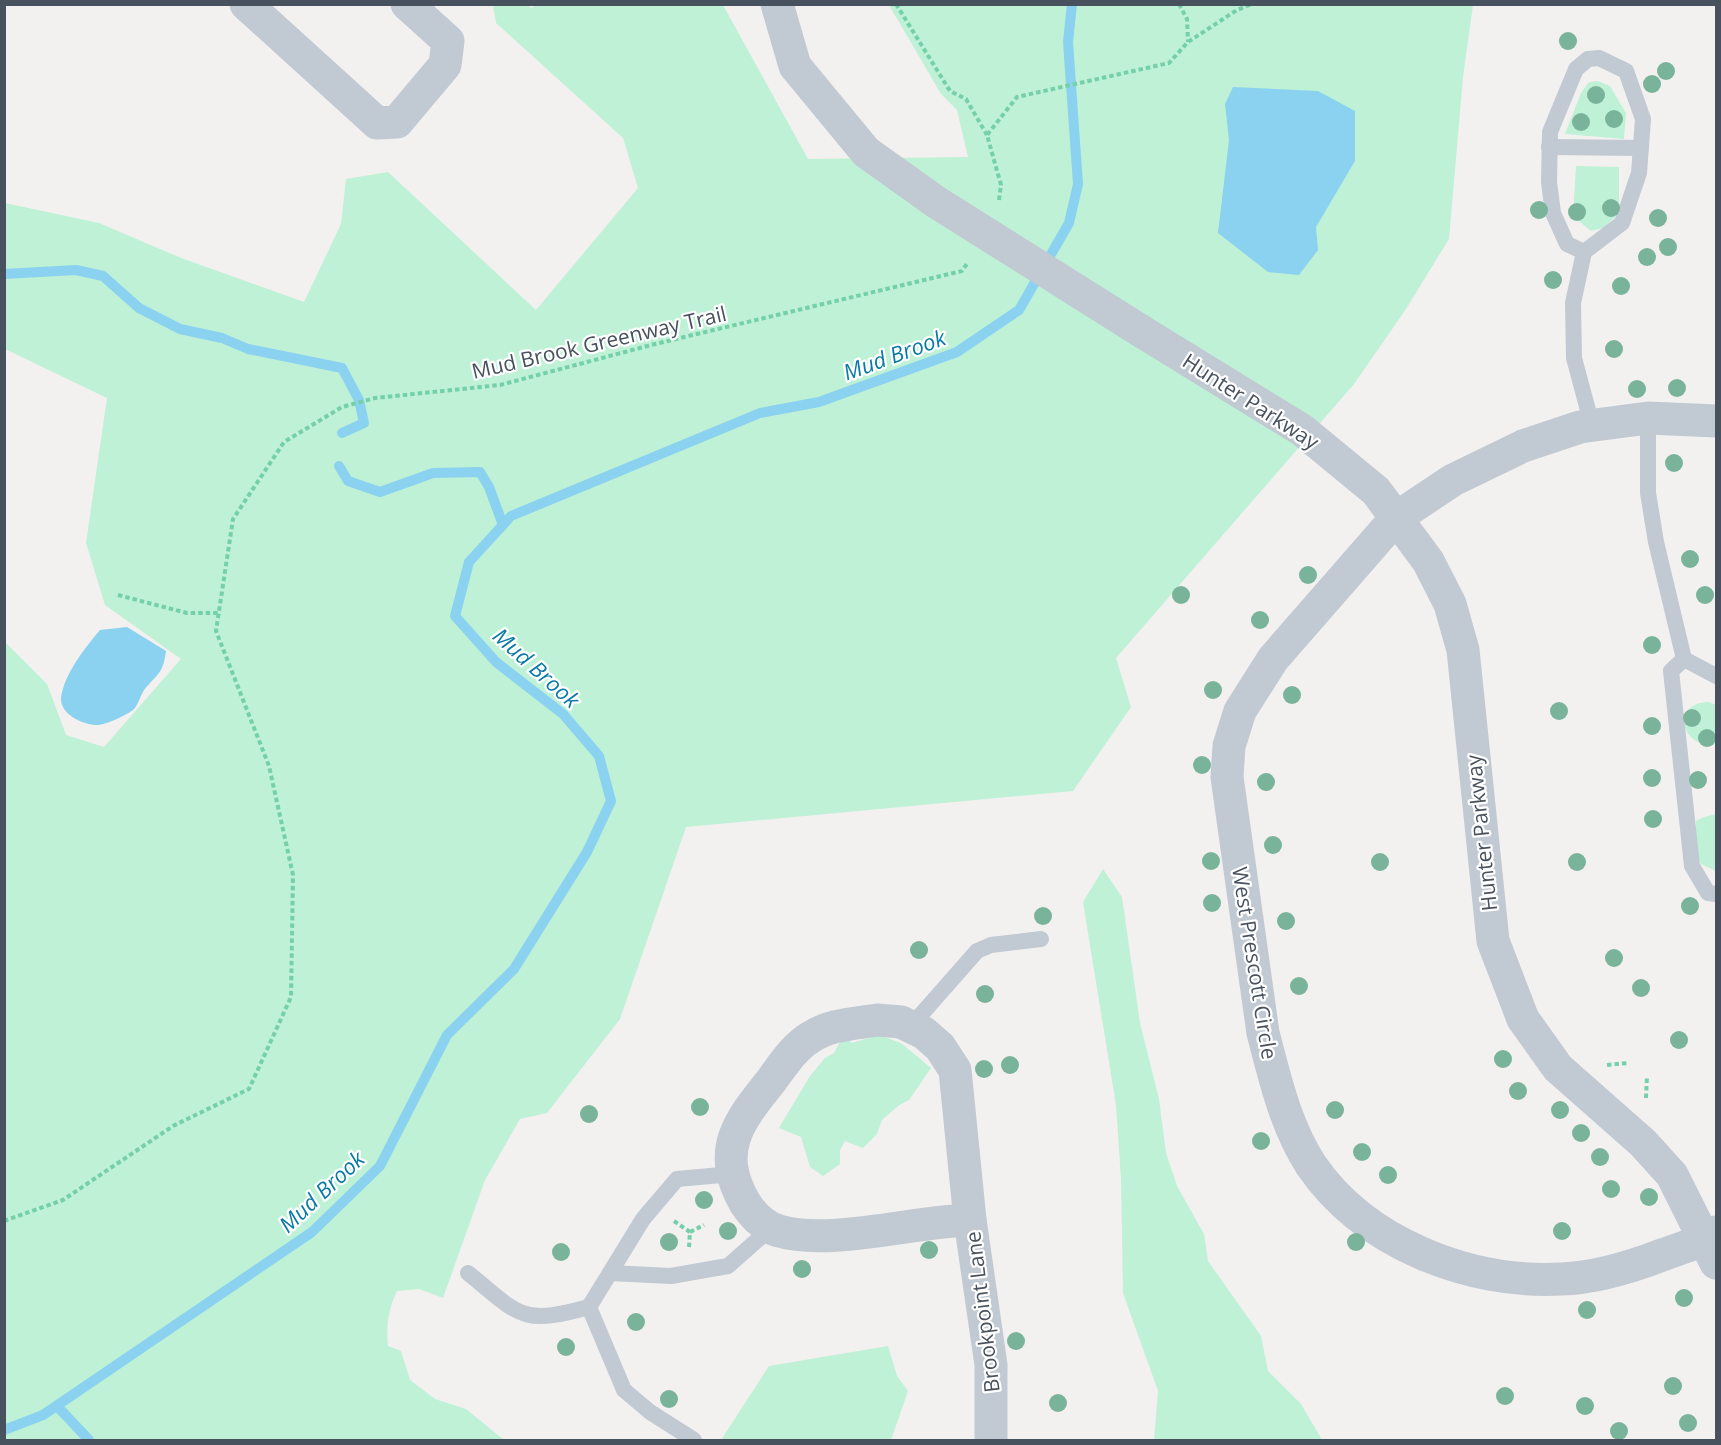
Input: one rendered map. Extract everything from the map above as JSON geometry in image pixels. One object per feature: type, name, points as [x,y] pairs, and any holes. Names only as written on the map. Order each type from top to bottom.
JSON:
[{"type":"street","points":[[246,4],[377,123],[397,122],[445,65],[448,41],[407,4]]},
{"type":"street","name":"Hunter Parkway","points":[[777,4],[795,66],[866,152],[936,202],[1302,430],[1376,491],[1428,561],[1450,604],[1463,650],[1493,942],[1523,1019],[1558,1068],[1643,1143],[1672,1175],[1713,1245]]},
{"type":"street","name":"West Prescott Circle","points":[[1713,1245],[1601,1274],[1561,1279],[1483,1274],[1416,1251],[1376,1227],[1345,1203],[1312,1166],[1293,1131],[1263,1033],[1227,777],[1229,747],[1240,711],[1273,659],[1396,518],[1453,480],[1513,450],[1592,425],[1648,418],[1716,421]]},
{"type":"street","points":[[910,1026],[901,1022],[877,1020],[833,1026],[810,1037],[789,1057],[745,1113],[734,1133],[730,1153],[732,1174],[749,1210],[762,1224],[800,1235],[840,1234],[970,1220]]},
{"type":"street","name":"Brookpoint Lane","points":[[910,1026],[924,1032],[940,1047],[955,1070],[970,1220],[992,1365],[991,1440]]},
{"type":"lane","points":[[1584,252],[1567,244],[1553,213],[1548,182],[1550,132],[1576,69],[1588,59],[1599,58],[1626,71],[1643,119],[1639,173],[1622,223],[1584,252],[1573,303],[1574,357],[1592,425]]},
{"type":"lane","points":[[1549,147],[1641,148]]},
{"type":"lane","points":[[1648,418],[1648,493],[1656,542],[1684,659]]},
{"type":"lane","points":[[1684,659],[1716,676]]},
{"type":"lane","points":[[1684,659],[1671,671],[1687,835],[1693,870],[1708,893],[1716,894]]},
{"type":"lane","points":[[910,1026],[977,951],[991,945],[1041,939]]},
{"type":"lane","points":[[468,1273],[511,1308],[531,1318],[556,1316],[589,1308],[643,1219],[677,1179],[732,1174]]},
{"type":"lane","points":[[610,1273],[671,1276],[728,1266],[771,1228]]},
{"type":"lane","points":[[589,1308],[624,1390],[650,1412],[693,1440]]},
{"type":"path","points":[[896,4],[950,91],[966,99],[987,135],[1001,185],[998,203]]},
{"type":"path","points":[[1179,4],[1187,18],[1188,42]]},
{"type":"path","points":[[987,135],[1017,97],[1169,63],[1188,42],[1237,10],[1252,4]]},
{"type":"path","name":"Mud Brook Greenway Trail","points":[[4,1221],[63,1200],[173,1126],[249,1089],[291,997],[293,875],[269,766],[216,631],[233,519],[284,442],[342,407],[375,398],[500,385],[655,344],[962,271],[969,261]]},
{"type":"path","points":[[118,595],[187,613],[219,613]]},
{"type":"path","points":[[1604,1065],[1628,1063]]},
{"type":"path","points":[[1645,1099],[1648,1090],[1647,1076]]},
{"type":"path","points":[[654,1207],[690,1232]]},
{"type":"path","points":[[690,1232],[705,1226]]},
{"type":"path","points":[[687,1273],[690,1232]]},
{"type":"green space","points":[[536,4],[723,5],[808,159],[968,157],[957,110],[941,94],[889,5],[1473,5],[1463,77],[1449,239],[1406,309],[1354,384],[1116,658],[1131,707],[1073,791],[686,827],[620,1019],[547,1113],[520,1119],[485,1180],[443,1298],[419,1289],[397,1291],[390,1311],[388,1346],[401,1351],[410,1380],[435,1399],[466,1409],[504,1440],[5,1440],[5,642],[47,684],[66,735],[104,747],[181,659],[105,605],[86,543],[107,398],[5,349],[5,203],[99,223],[181,258],[304,302],[341,224],[346,179],[388,172],[536,310],[638,188],[623,138],[496,23],[493,5],[527,5],[532,8]]},
{"type":"green space","points":[[1598,81],[1610,86],[1626,113],[1624,139],[1565,134],[1581,93],[1589,82]]},
{"type":"green space","points":[[1576,166],[1619,167],[1619,213],[1603,228],[1591,231],[1573,216]]},
{"type":"green space","points":[[1709,702],[1716,705],[1716,744],[1704,744],[1694,740],[1685,725],[1685,717],[1689,709],[1697,704]]},
{"type":"green space","points":[[1716,814],[1716,871],[1701,864],[1695,850],[1696,821]]},
{"type":"green space","points":[[1103,869],[1122,897],[1140,1023],[1159,1099],[1166,1153],[1177,1186],[1204,1234],[1208,1261],[1261,1336],[1268,1371],[1301,1404],[1322,1440],[1154,1440],[1158,1391],[1123,1293],[1121,1179],[1116,1105],[1083,902]]},
{"type":"green space","points":[[879,1035],[901,1043],[931,1068],[909,1100],[882,1120],[877,1134],[863,1148],[845,1141],[840,1150],[840,1164],[823,1176],[810,1167],[801,1137],[779,1128],[810,1076],[825,1058],[834,1053],[840,1042],[847,1039],[852,1043]]},
{"type":"green space","points":[[888,1346],[897,1376],[908,1391],[891,1440],[721,1440],[769,1366]]},
{"type":"water","points":[[1233,87],[1318,91],[1355,111],[1355,161],[1316,227],[1318,250],[1299,275],[1268,272],[1218,233],[1229,140],[1225,104]]},
{"type":"water","points":[[127,627],[166,651],[161,669],[144,690],[135,708],[126,715],[99,725],[87,724],[74,718],[65,710],[61,698],[71,671],[100,630]]},
{"type":"waterway","name":"Mud Brook","points":[[4,1430],[43,1415],[312,1232],[380,1166],[447,1035],[514,969],[587,852],[611,801],[599,756],[563,714],[496,662],[455,616],[469,562],[511,516],[760,413],[819,402],[957,352],[1019,310],[1069,223],[1078,184],[1068,42],[1072,4]]},
{"type":"waterway","points":[[4,274],[76,270],[103,276],[139,308],[180,329],[222,338],[248,349],[342,368],[359,400],[364,423],[342,433]]},
{"type":"waterway","points":[[339,466],[348,481],[380,492],[433,473],[480,472],[489,487],[503,525]]},
{"type":"waterway","points":[[57,1406],[89,1440]]}]
